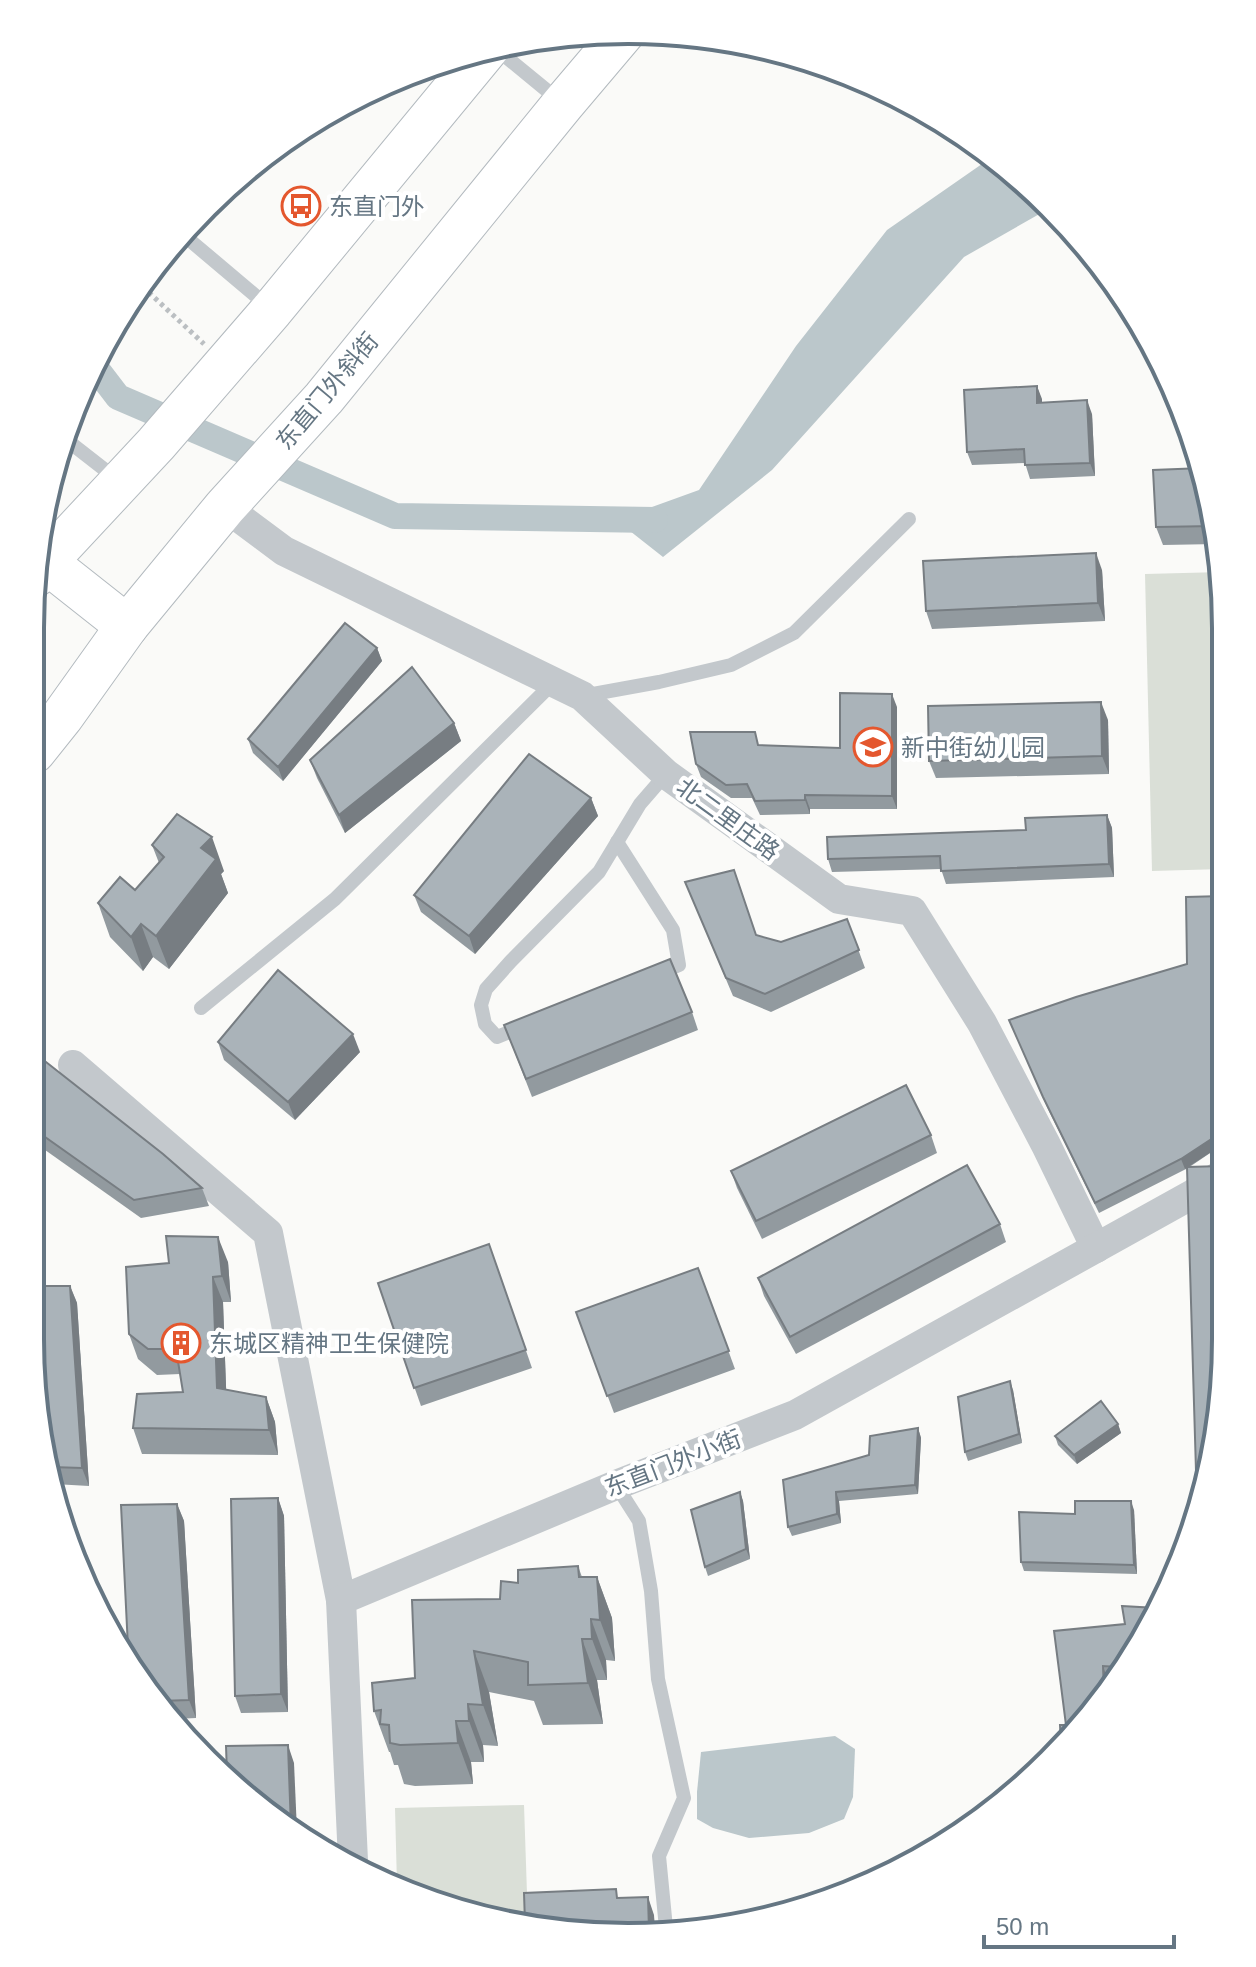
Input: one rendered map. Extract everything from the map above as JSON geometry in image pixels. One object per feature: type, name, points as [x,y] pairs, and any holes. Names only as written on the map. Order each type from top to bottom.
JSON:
[{"type":"main road","name":"东直门外斜街","points":[[44,740],[127,626],[225,507],[324,398],[614,44]]},
{"type":"main road","points":[[49,554],[121,483],[226,364],[478,64]]},
{"type":"main road","points":[[47,570],[127,626]]},
{"type":"street","name":"北二里庄路","points":[[225,507],[284,551],[582,696],[666,774],[839,899],[912,911],[982,1023],[1096,1248]]},
{"type":"street","points":[[73,1065],[268,1233],[341,1600],[353,1854]]},
{"type":"street","name":"东直门外小街","points":[[341,1600],[616,1485],[795,1415],[1212,1181]]},
{"type":"lane","points":[[503,58],[563,104]]},
{"type":"lane","points":[[191,241],[272,310]]},
{"type":"lane","points":[[73,445],[121,483]]},
{"type":"lane","points":[[582,696],[731,665],[794,633],[909,519]]},
{"type":"lane","points":[[201,1008],[335,899],[554,682]]},
{"type":"lane","points":[[540,1020],[497,1037],[485,1024],[481,1005],[486,989],[599,872],[640,804],[666,774]]},
{"type":"lane","points":[[617,842],[673,930],[679,965],[637,981]]},
{"type":"lane","points":[[616,1485],[639,1521],[651,1591],[658,1679],[684,1798],[659,1856],[665,1922]]},
{"type":"path","points":[[150,293],[226,364]]},
{"type":"shaded area","points":[[982,164],[1040,214],[964,257],[772,470],[663,557],[616,520],[699,490],[796,346],[887,230]]},
{"type":"shaded area","points":[[1209,572],[1212,869],[1152,871],[1145,574]]},
{"type":"shaded area","points":[[835,1736],[855,1749],[853,1797],[844,1819],[809,1833],[749,1838],[713,1828],[697,1819],[701,1752]]},
{"type":"shaded area","points":[[524,1805],[528,1914],[440,1892],[397,1875],[395,1808]]},
{"type":"building","points":[[1037,386],[1037,403],[1087,400],[1090,463],[1025,465],[1024,449],[967,452],[964,390]]},
{"type":"building","points":[[1189,469],[1203,526],[1156,527],[1153,470]]},
{"type":"building","points":[[1096,553],[1098,603],[926,611],[923,561]]},
{"type":"building","points":[[345,623],[377,648],[278,767],[248,739]]},
{"type":"building","points":[[412,667],[454,723],[339,815],[310,760]]},
{"type":"building","points":[[840,693],[892,694],[892,796],[805,795],[805,800],[755,801],[747,784],[726,785],[696,764],[690,732],[755,732],[758,745],[840,748]]},
{"type":"building","points":[[1101,702],[1102,756],[929,761],[928,706]]},
{"type":"building","points":[[529,754],[591,798],[469,936],[414,895]]},
{"type":"building","points":[[177,814],[212,837],[201,848],[216,859],[156,936],[141,924],[131,937],[98,903],[120,877],[135,890],[164,857],[152,845]]},
{"type":"building","points":[[1107,815],[1109,864],[941,871],[940,856],[828,859],[827,837],[1026,830],[1025,818]]},
{"type":"building","points":[[734,870],[756,935],[781,942],[847,919],[859,950],[765,994],[726,978],[685,882]]},
{"type":"building","points":[[1212,896],[1212,1139],[1181,1159],[1095,1203],[1009,1020],[1187,964],[1186,897]]},
{"type":"building","points":[[670,959],[692,1012],[526,1079],[504,1025]]},
{"type":"building","points":[[278,970],[353,1034],[288,1102],[218,1042]]},
{"type":"building","points":[[44,1060],[202,1188],[134,1200],[44,1136]]},
{"type":"building","points":[[906,1085],[931,1135],[756,1221],[731,1171]]},
{"type":"building","points":[[967,1165],[1000,1224],[790,1337],[758,1278]]},
{"type":"building","points":[[1212,1166],[1211,1377],[1196,1473],[1187,1167]]},
{"type":"building","points":[[166,1236],[218,1237],[222,1276],[213,1277],[217,1388],[266,1397],[269,1430],[133,1428],[137,1394],[183,1392],[176,1349],[148,1349],[129,1334],[126,1267],[169,1263]]},
{"type":"building","points":[[489,1244],[526,1350],[414,1388],[378,1283]]},
{"type":"building","points":[[698,1268],[729,1351],[607,1396],[576,1312]]},
{"type":"building","points":[[44,1286],[70,1286],[82,1468],[58,1467],[55,1453],[45,1377]]},
{"type":"building","points":[[1010,1381],[1019,1434],[965,1452],[958,1397]]},
{"type":"building","points":[[1101,1401],[1118,1424],[1074,1455],[1055,1436]]},
{"type":"building","points":[[918,1428],[915,1485],[836,1492],[837,1514],[788,1527],[783,1480],[869,1455],[870,1436]]},
{"type":"building","points":[[740,1492],[746,1549],[705,1567],[691,1510]]},
{"type":"building","points":[[278,1498],[281,1694],[235,1696],[231,1499]]},
{"type":"building","points":[[1075,1501],[1131,1501],[1134,1565],[1021,1562],[1019,1512],[1075,1514]]},
{"type":"building","points":[[177,1504],[189,1700],[170,1701],[128,1640],[121,1505]]},
{"type":"building","points":[[578,1566],[579,1577],[597,1577],[600,1620],[591,1619],[592,1639],[582,1639],[588,1683],[528,1685],[528,1662],[474,1651],[483,1705],[468,1704],[469,1721],[456,1721],[458,1743],[390,1743],[389,1725],[380,1724],[381,1710],[374,1711],[372,1683],[415,1678],[412,1600],[500,1599],[501,1581],[518,1583],[518,1570]]},
{"type":"building","points":[[1122,1606],[1146,1607],[1114,1663],[1111,1667],[1103,1666],[1103,1678],[1091,1695],[1067,1724],[1060,1731],[1060,1725],[1066,1725],[1054,1631],[1125,1624]]},
{"type":"building","points":[[288,1745],[291,1815],[227,1763],[226,1746]]},
{"type":"building","points":[[616,1889],[617,1898],[648,1897],[649,1922],[590,1922],[525,1914],[524,1893]]},
{"type":"waterway","points":[[102,375],[118,397],[395,516],[655,520]]},
{"type":"place","name":"东直门外","points":[[301,206]]},
{"type":"place","name":"新中街幼儿园","points":[[873,747]]},
{"type":"place","name":"东城区精神卫生保健院","points":[[181,1343]]}]
